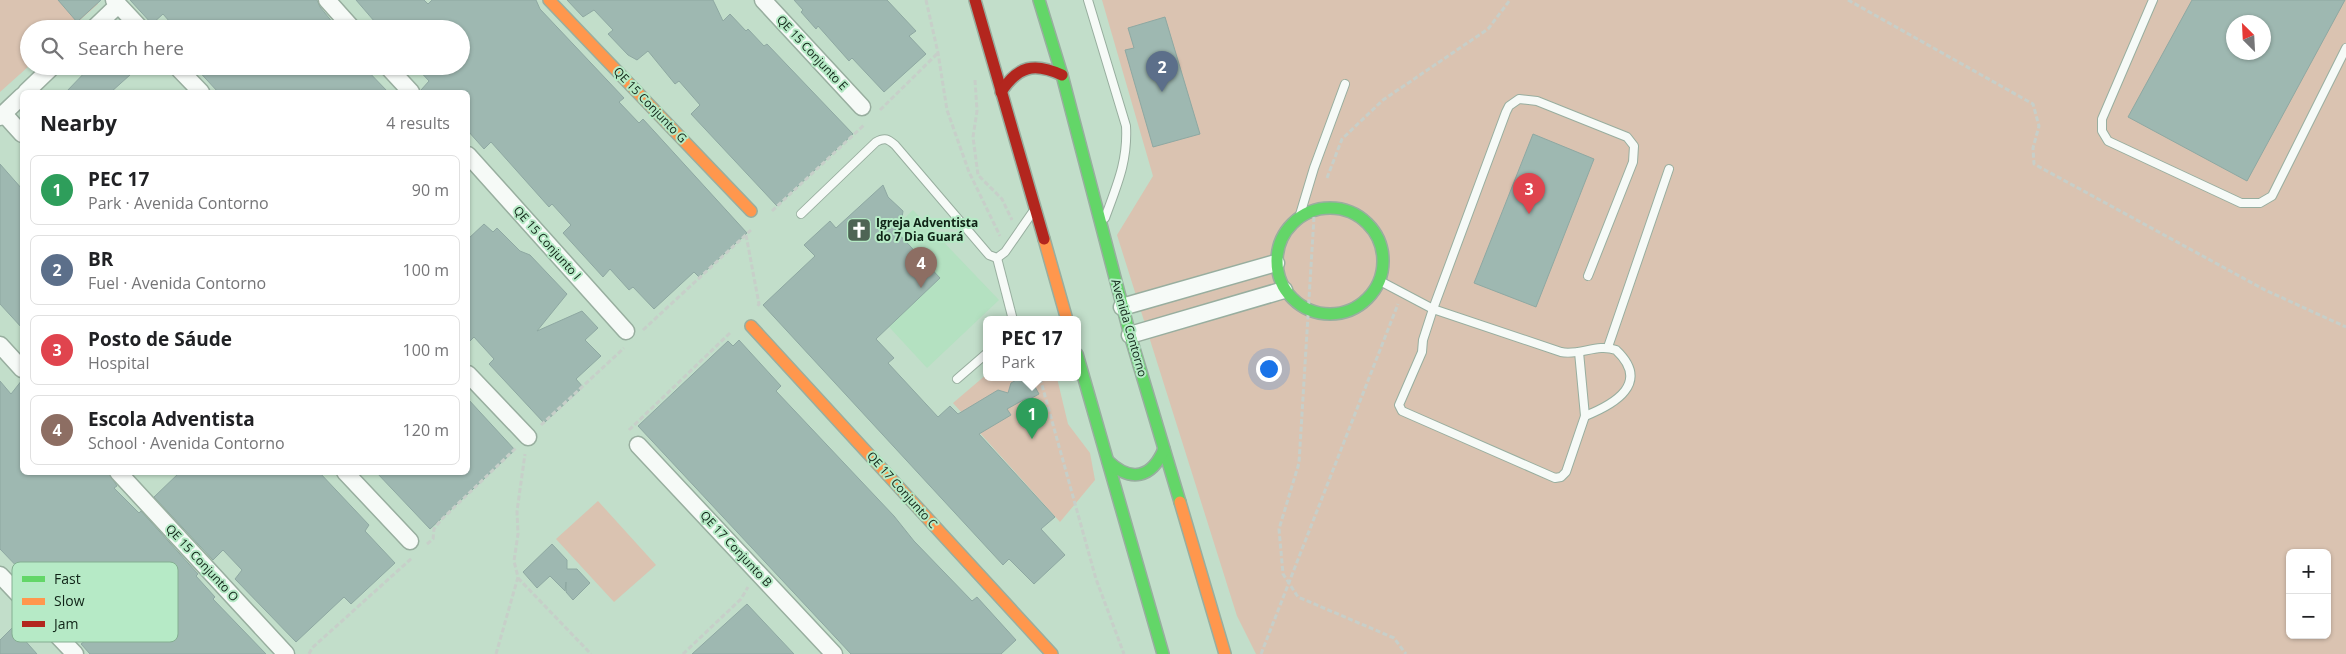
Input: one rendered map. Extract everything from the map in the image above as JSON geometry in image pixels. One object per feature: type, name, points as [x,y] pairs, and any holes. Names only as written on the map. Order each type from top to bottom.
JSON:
[{"type":"main road","name":"QE 15 Conjunto G","points":[[549,0],[751,210]]},
{"type":"main road","points":[[976,0],[1066,316]]},
{"type":"main road","name":"Avenida Contorno","points":[[1039,0],[1062,75],[1122,307],[1225,654]]},
{"type":"main road","points":[[1001,92],[1009,79],[1020,70],[1034,66],[1049,68],[1062,75]]},
{"type":"main road","points":[[1331,208],[1348,211],[1363,219],[1375,232],[1382,248],[1383,265],[1380,281],[1370,296],[1357,307],[1341,314],[1324,314],[1308,310],[1293,301],[1284,290],[1276,263],[1279,245],[1286,229],[1299,218],[1314,210],[1331,208]]},
{"type":"main road","name":"QE 17 Conjunto C","points":[[751,326],[1052,654]]},
{"type":"main road","points":[[1081,368],[1163,654]]},
{"type":"main road","points":[[1108,461],[1115,469],[1124,474],[1135,475],[1145,473],[1161,459],[1164,449]]},
{"type":"street","points":[[327,0],[345,20]]},
{"type":"street","name":"QE 15 Conjunto E","points":[[763,0],[862,106]]},
{"type":"street","points":[[101,20],[116,2],[133,20]]},
{"type":"street","points":[[28,90],[44,75]]},
{"type":"street","points":[[185,75],[199,90]]},
{"type":"street","points":[[395,75],[408,90]]},
{"type":"street","points":[[20,98],[2,115],[20,132]]},
{"type":"street","name":"QE 15 Conjunto I","points":[[470,157],[632,336]]},
{"type":"street","points":[[1122,307],[1276,263]]},
{"type":"street","points":[[1130,335],[1284,290]]},
{"type":"street","points":[[0,345],[20,368]]},
{"type":"street","points":[[470,376],[528,437]]},
{"type":"street","name":"QE 17 Conjunto B","points":[[638,445],[834,654]]},
{"type":"street","name":"QE 15 Conjunto O","points":[[121,475],[286,654]]},
{"type":"street","points":[[348,475],[416,548]]},
{"type":"street","points":[[0,574],[12,587]]},
{"type":"street","points":[[63,642],[74,654]]},
{"type":"lane","points":[[1088,0],[1126,126],[1127,147],[1125,164],[1101,229]]},
{"type":"lane","points":[[2152,0],[2102,119],[2102,132],[2108,142],[2241,203],[2260,202],[2272,196],[2346,48]]},
{"type":"lane","points":[[1299,218],[1314,168],[1345,84]]},
{"type":"lane","points":[[1579,352],[1585,416],[1566,472],[1561,477],[1555,478],[1402,411],[1399,405],[1422,352],[1422,340],[1506,112],[1509,106],[1520,99],[1537,100],[1626,138],[1634,146],[1633,162],[1588,276]]},
{"type":"lane","points":[[801,214],[876,142],[883,138],[888,139],[989,256],[997,258]]},
{"type":"lane","points":[[1608,347],[1669,169]]},
{"type":"lane","points":[[997,258],[1006,249],[1034,209]]},
{"type":"lane","points":[[997,258],[1012,316]]},
{"type":"lane","points":[[1380,281],[1433,309],[1561,352],[1579,352],[1608,347],[1622,356],[1630,381],[1622,396],[1585,416]]},
{"type":"lane","points":[[957,379],[983,356]]},
{"type":"path","points":[[926,0],[938,53],[947,110],[969,172],[1006,249]]},
{"type":"path","points":[[1325,183],[1342,139],[1383,100],[1488,29],[1510,0]]},
{"type":"path","points":[[1848,0],[2034,104],[2039,126],[2033,148],[2034,164],[2265,290],[2346,327]]},
{"type":"path","points":[[878,112],[938,53]]},
{"type":"path","points":[[974,73],[977,111],[973,137],[978,175],[1002,199],[1018,232]]},
{"type":"path","points":[[770,212],[865,124]]},
{"type":"path","points":[[1314,210],[1299,463],[1279,529],[1283,574],[1298,597],[1394,638],[1406,654]]},
{"type":"path","points":[[309,654],[312,648],[416,548],[433,539],[434,528],[441,520],[632,336],[752,229]]},
{"type":"path","points":[[746,235],[759,304],[753,311]]},
{"type":"path","points":[[1261,654],[1402,294]]},
{"type":"path","points":[[627,432],[734,330]]},
{"type":"path","points":[[1041,381],[1096,579],[1124,654]]},
{"type":"path","points":[[528,437],[517,511],[518,534],[514,561],[518,577],[591,654]]},
{"type":"path","points":[[496,654],[518,577]]},
{"type":"path","points":[[683,654],[741,599],[750,583]]},
{"type":"shaded area","points":[[0,0],[95,0],[98,4],[80,20],[20,20],[20,74],[0,92]]},
{"type":"shaded area","points":[[1102,0],[2346,0],[2346,654],[1256,654],[1237,616],[1117,235],[1153,176]]},
{"type":"shaded area","points":[[913,210],[999,300],[927,368],[843,277]]},
{"type":"shaded area","points":[[983,377],[983,381],[1058,381],[1068,424],[1090,453],[1095,480],[1060,522],[953,403]]},
{"type":"shaded area","points":[[598,501],[656,565],[614,602],[556,539]]},
{"type":"building","points":[[58,0],[101,0],[79,20],[75,20]]},
{"type":"building","points":[[130,0],[317,0],[331,20],[168,20],[163,14],[156,20],[148,20]]},
{"type":"building","points":[[356,0],[424,0],[428,4],[432,0],[536,0],[540,9],[624,98],[619,102],[639,123],[643,119],[747,233],[699,277],[694,272],[654,309],[633,287],[629,290],[610,269],[603,277],[563,233],[571,225],[552,204],[549,207],[491,142],[484,149],[470,133],[470,90],[421,90],[429,81],[423,75],[470,75],[470,20],[373,20]]},
{"type":"building","points":[[567,0],[713,0],[723,21],[730,14],[764,46],[767,44],[853,134],[777,206],[691,114],[700,105],[679,81],[675,84],[648,51],[637,60],[628,55],[608,34],[613,30],[594,10],[583,17]]},
{"type":"building","points":[[794,0],[887,0],[916,31],[909,36],[926,54],[884,92],[852,58],[849,61],[818,26],[816,29],[801,12],[803,10]]},
{"type":"building","points":[[2192,0],[2345,0],[2247,181],[2128,117]]},
{"type":"building","points":[[1165,17],[1200,134],[1153,147],[1125,50],[1134,48],[1128,28]]},
{"type":"building","points":[[82,75],[130,75],[113,90],[68,90]]},
{"type":"building","points":[[202,75],[372,75],[386,90],[216,90]]},
{"type":"building","points":[[1533,134],[1594,159],[1536,307],[1474,283]]},
{"type":"building","points":[[0,164],[20,187],[20,326],[0,304]]},
{"type":"building","points":[[883,185],[888,197],[903,211],[902,218],[895,230],[940,278],[876,339],[894,358],[888,363],[938,417],[950,406],[958,414],[998,390],[1008,393],[1011,383],[1015,381],[1032,381],[1039,394],[1007,409],[1011,415],[979,434],[1055,517],[1041,529],[1065,555],[1034,584],[1009,559],[1003,565],[763,305],[815,256],[804,245],[830,221],[836,228]]},
{"type":"building","points":[[484,224],[493,232],[497,228],[520,251],[530,255],[567,294],[537,331],[582,311],[598,328],[585,340],[601,356],[576,379],[583,387],[544,423],[489,364],[494,359],[474,337],[470,341],[470,237]]},
{"type":"building","points":[[739,340],[781,386],[776,391],[894,516],[914,541],[972,601],[977,597],[1016,640],[1001,654],[851,654],[638,426],[728,341],[733,346]]},
{"type":"building","points":[[0,381],[11,394],[20,383],[20,475],[110,475],[117,486],[114,488],[139,513],[141,511],[198,574],[196,576],[215,597],[213,599],[266,654],[90,654],[81,644],[84,642],[178,642],[178,562],[13,562],[0,549]]},
{"type":"building","points":[[470,401],[515,450],[430,529],[379,475],[470,475]]},
{"type":"building","points":[[177,475],[322,475],[369,525],[365,531],[395,563],[351,604],[344,597],[296,642],[235,579],[242,570],[223,550],[213,560],[154,497]]},
{"type":"building","points":[[552,544],[567,560],[567,569],[577,569],[590,583],[573,600],[566,592],[566,582],[565,591],[550,576],[537,588],[523,572]]},
{"type":"building","points":[[747,604],[794,654],[692,654]]},
{"type":"building","points":[[12,628],[12,642],[26,642],[37,654],[0,654],[0,640]]},
{"type":"traffic: fast","points":[[1039,0],[1062,75],[1130,335],[1180,502]]},
{"type":"traffic: fast","points":[[1330,208],[1350,212],[1368,223],[1379,241],[1383,261],[1379,281],[1368,299],[1350,310],[1330,314],[1310,310],[1292,299],[1281,281],[1277,261],[1281,241],[1292,223],[1310,212],[1330,208]]},
{"type":"traffic: fast","points":[[1081,368],[1163,654]]},
{"type":"traffic: fast","points":[[1108,461],[1125,472],[1133,475],[1140,474],[1153,466],[1164,449]]},
{"type":"traffic: slow","points":[[549,0],[751,211]]},
{"type":"traffic: slow","points":[[1044,239],[1066,316]]},
{"type":"traffic: slow","points":[[751,326],[1052,654]]},
{"type":"traffic: slow","points":[[1180,502],[1225,654]]},
{"type":"traffic: jam","points":[[975,0],[1044,239]]},
{"type":"traffic: jam","points":[[1001,92],[1007,83],[1020,72],[1027,69],[1043,69],[1062,75]]},
{"type":"place","name":"BR","points":[[1162,92]]},
{"type":"place","name":"Posto de Sáude","points":[[1529,214]]},
{"type":"place","name":"Igreja Adventista do 7 Dia Guará","points":[[859,230]]},
{"type":"place","name":"Escola Adventista","points":[[921,288]]},
{"type":"place","name":"PEC 17","points":[[1032,439]]}]
